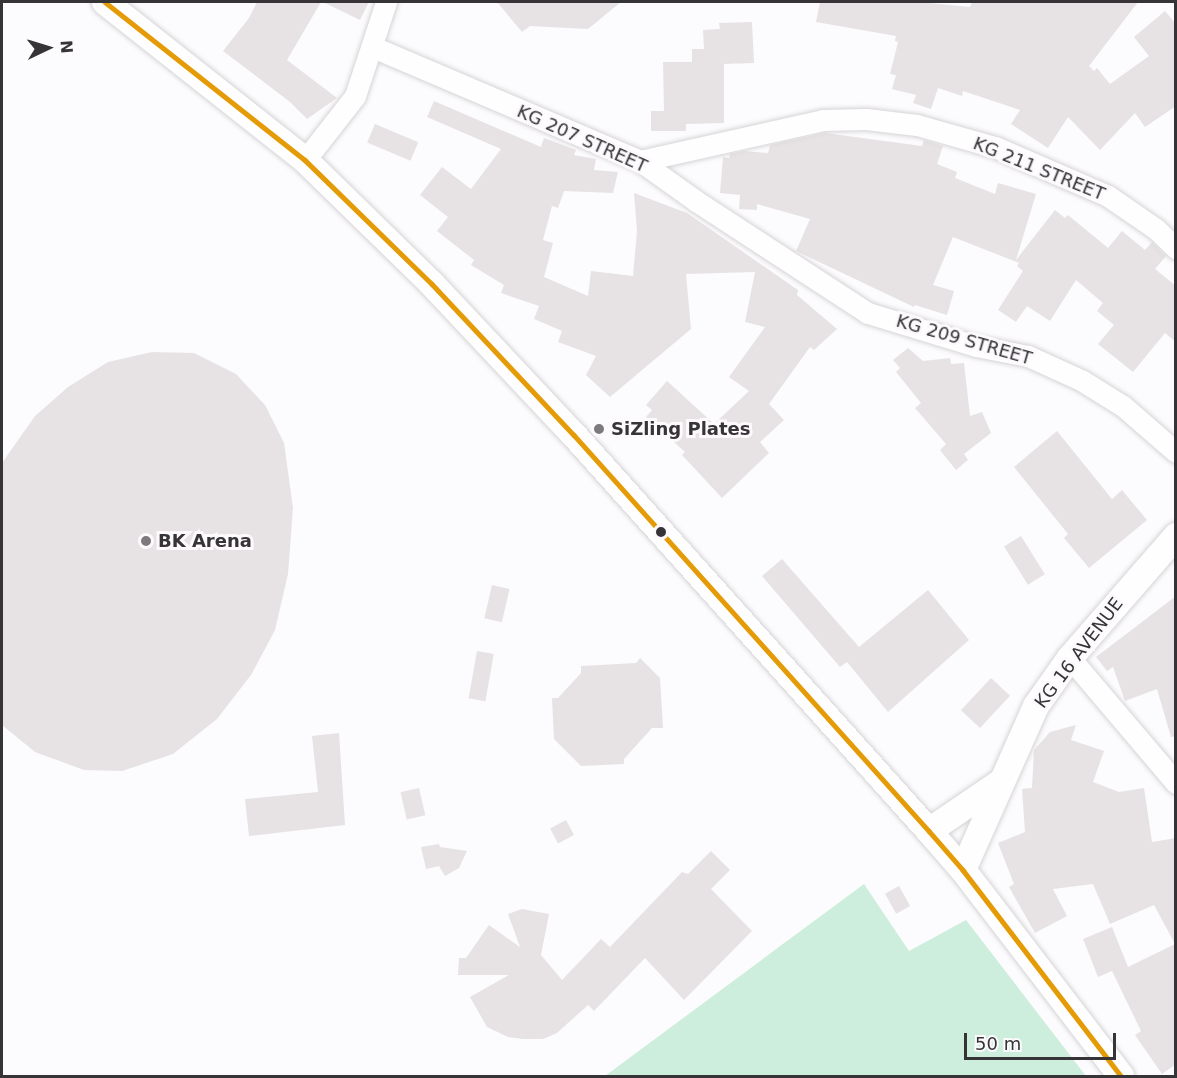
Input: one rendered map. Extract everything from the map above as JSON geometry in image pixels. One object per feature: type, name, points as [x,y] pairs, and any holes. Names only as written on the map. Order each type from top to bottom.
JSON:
[{"type":"street","points":[[105,2],[305,160],[432,284],[573,435],[963,870],[1121,1077]]},
{"type":"street","points":[[305,160],[356,96],[386,2]]},
{"type":"street","name":"KG 207 STREET","points":[[373,47],[640,161],[696,201],[868,313]]},
{"type":"street","name":"KG 211 STREET","points":[[640,161],[823,120],[867,119],[917,125],[995,147],[1108,196],[1156,229],[1176,248]]},
{"type":"street","name":"KG 209 STREET","points":[[868,313],[976,346],[1028,356],[1081,380],[1123,406],[1176,452]]},
{"type":"street","name":"KG 16 AVENUE","points":[[963,870],[1036,706],[1070,658],[1176,537]]},
{"type":"street","points":[[1070,658],[1176,783]]},
{"type":"street","points":[[929,831],[1001,782]]},
{"type":"green space","points":[[864,884],[909,951],[966,920],[1086,1076],[605,1076]]},
{"type":"building","points":[[257,2],[321,2],[287,60],[337,98],[307,119],[290,102],[223,51],[249,18]]},
{"type":"building","points":[[323,2],[369,2],[360,20]]},
{"type":"building","points":[[497,2],[621,2],[588,29],[530,26],[522,32]]},
{"type":"building","points":[[820,2],[918,2],[970,7],[972,2],[1138,2],[1089,66],[1094,71],[1097,68],[1110,84],[1149,56],[1134,37],[1165,11],[1176,24],[1176,106],[1145,127],[1135,113],[1100,150],[1068,117],[1048,148],[1011,124],[1020,110],[963,91],[962,96],[938,88],[931,109],[913,103],[916,95],[892,89],[896,75],[890,74],[898,42],[895,41],[896,36],[816,22]]},
{"type":"building","points":[[752,22],[754,63],[724,64],[724,123],[686,124],[686,131],[651,131],[651,111],[664,111],[663,62],[692,62],[692,49],[704,49],[703,30],[720,29],[719,23]]},
{"type":"building","points":[[434,101],[541,147],[544,138],[576,150],[574,155],[596,159],[594,170],[618,172],[613,193],[564,191],[558,208],[552,206],[543,240],[553,243],[544,277],[588,296],[591,271],[633,276],[637,231],[634,193],[687,213],[798,290],[797,295],[837,329],[814,350],[810,347],[769,404],[784,420],[760,442],[769,453],[722,498],[682,455],[685,452],[646,417],[652,410],[646,405],[667,381],[714,424],[749,391],[729,377],[765,327],[745,322],[755,272],[686,274],[691,329],[610,397],[586,375],[596,356],[558,342],[562,331],[534,319],[539,306],[501,293],[504,285],[471,265],[474,260],[437,231],[448,217],[420,195],[442,167],[471,189],[501,149],[427,117]]},
{"type":"building","points":[[375,124],[418,142],[410,161],[367,142]]},
{"type":"building","points":[[825,133],[922,146],[924,140],[943,146],[937,164],[957,172],[955,178],[995,194],[998,183],[1036,194],[1016,260],[1055,210],[1065,218],[1068,215],[1108,248],[1122,231],[1145,250],[1152,242],[1166,256],[1155,269],[1176,286],[1176,342],[1165,333],[1133,372],[1098,344],[1114,325],[1097,311],[1103,303],[1076,280],[1050,321],[1027,306],[1016,322],[998,310],[1023,271],[1017,266],[1019,263],[953,237],[933,285],[954,291],[947,315],[915,305],[914,307],[796,251],[810,219],[757,204],[757,210],[739,209],[740,195],[720,193],[723,157],[729,158],[730,154],[744,151],[768,153],[770,145]]},
{"type":"building","points":[[908,348],[923,361],[950,358],[951,364],[964,363],[970,416],[982,412],[991,433],[964,454],[968,460],[956,470],[940,450],[946,444],[915,408],[921,403],[896,372],[900,368],[893,360]]},
{"type":"building","name":"BK Arena","points":[[152,352],[194,353],[236,374],[265,405],[284,443],[293,508],[288,574],[275,630],[251,675],[217,719],[173,754],[122,771],[84,770],[35,752],[2,725],[2,463],[35,416],[68,387],[108,362]]},
{"type":"building","points":[[1057,431],[1112,499],[1122,490],[1147,520],[1089,568],[1064,538],[1068,534],[1014,467]]},
{"type":"building","points":[[1021,536],[1045,574],[1028,585],[1004,547]]},
{"type":"building","points":[[782,559],[859,647],[928,590],[969,640],[888,712],[847,662],[840,667],[762,576]]},
{"type":"building","points":[[492,585],[510,589],[502,622],[484,618]]},
{"type":"building","points":[[1176,596],[1176,736],[1171,737],[1157,689],[1125,701],[1113,667],[1107,671],[1096,657]]},
{"type":"building","points":[[477,651],[494,654],[485,701],[469,698]]},
{"type":"building","points":[[640,658],[660,678],[663,728],[652,728],[624,759],[624,764],[581,766],[554,739],[552,698],[558,698],[581,673],[581,666],[636,663]]},
{"type":"building","points":[[991,678],[1010,696],[980,728],[961,710]]},
{"type":"building","points":[[1076,725],[1071,740],[1104,751],[1093,782],[1119,792],[1144,788],[1152,842],[1176,838],[1176,1064],[1162,1074],[1135,1035],[1141,1031],[1112,971],[1098,977],[1083,939],[1112,927],[1128,967],[1175,944],[1154,905],[1110,924],[1093,884],[1053,889],[1067,916],[1035,933],[1009,887],[1014,884],[998,843],[1025,832],[1022,789],[1032,788],[1034,750],[1050,732]]},
{"type":"building","points":[[339,733],[345,825],[249,836],[245,799],[318,792],[312,736]]},
{"type":"building","points":[[419,788],[425,815],[407,820],[400,792]]},
{"type":"building","points":[[566,820],[574,835],[558,843],[550,828]]},
{"type":"building","points":[[439,844],[440,847],[467,851],[459,868],[445,876],[439,866],[426,869],[421,847]]},
{"type":"building","points":[[711,851],[730,870],[711,889],[752,931],[684,1000],[645,958],[594,1011],[588,1005],[557,1033],[543,1039],[523,1039],[508,1037],[487,1027],[470,997],[509,975],[458,975],[459,958],[466,958],[489,925],[520,947],[508,914],[522,909],[549,914],[541,955],[562,980],[601,939],[610,947],[682,872],[688,874]]},
{"type":"building","points":[[899,886],[910,906],[896,914],[885,894]]},
{"type":"transit line","points":[[105,2],[305,160],[432,284],[574,435],[963,870],[1121,1076]]},
{"type":"place","name":"SiZling Plates","points":[[599,429]]},
{"type":"place","name":"BK Arena","points":[[146,541]]}]
